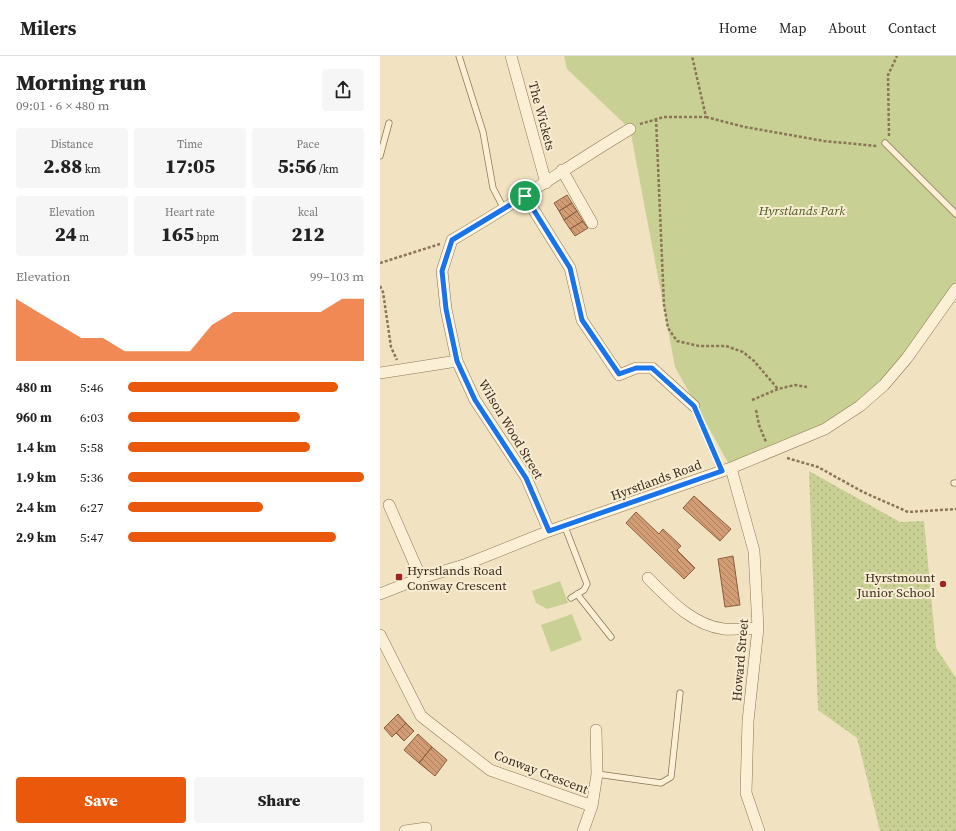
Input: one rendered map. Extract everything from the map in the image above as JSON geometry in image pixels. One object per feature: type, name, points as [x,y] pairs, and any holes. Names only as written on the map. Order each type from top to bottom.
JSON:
[{"type":"street","name":"The Wickets","points":[[511,56],[546,183]]},
{"type":"street","points":[[452,240],[504,210],[546,183],[562,170],[630,129]]},
{"type":"street","points":[[562,170],[592,222]]},
{"type":"street","points":[[525,196],[570,268],[582,320],[619,374],[636,368],[652,368],[694,406]]},
{"type":"street","name":"Wilson Wood Street","points":[[452,240],[442,271],[446,309],[457,361],[475,400],[526,478],[549,531]]},
{"type":"street","name":"Hyrstlands Road","points":[[380,594],[421,578],[464,565],[549,531],[565,527],[727,469],[825,429],[860,406],[884,385],[907,358],[956,290]]},
{"type":"street","points":[[380,373],[457,361]]},
{"type":"street","name":"Howard Street","points":[[727,469],[754,551],[758,628],[748,721],[746,793],[759,831]]},
{"type":"street","points":[[389,504],[421,578]]},
{"type":"street","points":[[648,578],[677,608],[706,623],[724,629],[758,628]]},
{"type":"street","name":"Conway Crescent","points":[[380,635],[421,716],[490,770],[592,806]]},
{"type":"street","points":[[583,831],[592,806],[598,774],[596,730]]},
{"type":"street","points":[[405,831],[426,828]]},
{"type":"lane","points":[[459,56],[483,132],[493,188],[504,210]]},
{"type":"lane","points":[[380,156],[389,123]]},
{"type":"lane","points":[[885,142],[956,214]]},
{"type":"lane","points":[[694,406],[727,469]]},
{"type":"lane","points":[[565,527],[587,584],[584,590],[571,598]]},
{"type":"lane","points":[[577,594],[610,637]]},
{"type":"lane","points":[[598,774],[661,783],[671,777],[680,693]]},
{"type":"path","points":[[692,56],[706,117]]},
{"type":"path","points":[[630,129],[656,119],[706,117],[745,127],[824,141],[875,146],[885,142],[890,134],[888,76],[897,56]]},
{"type":"path","points":[[656,119],[664,305],[668,328],[677,341],[699,346],[726,346],[743,352],[754,361],[778,389]]},
{"type":"path","points":[[380,263],[452,240]]},
{"type":"path","points":[[380,286],[383,292],[391,347],[401,370]]},
{"type":"path","points":[[752,400],[778,389],[795,385],[807,387]]},
{"type":"path","points":[[756,410],[759,425],[770,452]]},
{"type":"path","points":[[785,458],[818,467],[863,492],[908,512],[956,509]]},
{"type":"green space","name":"Hyrstlands Park","points":[[564,56],[956,56],[956,289],[907,358],[860,406],[731,468],[675,367],[630,129],[567,69]]},
{"type":"green space","points":[[809,471],[900,522],[924,521],[936,648],[956,678],[956,831],[880,831],[857,738],[818,710]]},
{"type":"green space","points":[[560,581],[568,603],[547,609],[536,603],[532,591]]},
{"type":"green space","points":[[572,614],[582,640],[551,652],[541,625]]},
{"type":"building","points":[[567,195],[572,203],[559,211],[554,203]]},
{"type":"building","points":[[572,203],[577,211],[564,220],[559,211]]},
{"type":"building","points":[[577,211],[583,221],[570,229],[564,220]]},
{"type":"building","points":[[583,221],[588,228],[575,236],[570,229]]},
{"type":"building","points":[[694,496],[731,529],[720,541],[683,508]]},
{"type":"building","points":[[636,512],[659,534],[663,529],[681,546],[677,550],[695,568],[684,579],[626,523]]},
{"type":"building","points":[[733,556],[740,605],[725,607],[718,559]]},
{"type":"building","points":[[398,714],[406,723],[392,737],[384,728]]},
{"type":"building","points":[[406,723],[414,731],[404,741],[396,733]]},
{"type":"building","points":[[418,734],[432,747],[419,763],[404,750]]},
{"type":"building","points":[[432,747],[447,760],[435,776],[419,763]]},
{"type":"place","name":"Hyrstlands Road Conway Crescent","points":[[399,577]]},
{"type":"place","name":"Hyrstmount Junior School","points":[[943,584]]},
{"type":"route","points":[[525,196],[570,268],[582,320],[619,374],[636,368],[652,368],[694,406],[722,471],[565,527],[549,531],[526,478],[475,400],[457,361],[446,309],[442,271],[452,240],[525,196]]}]
